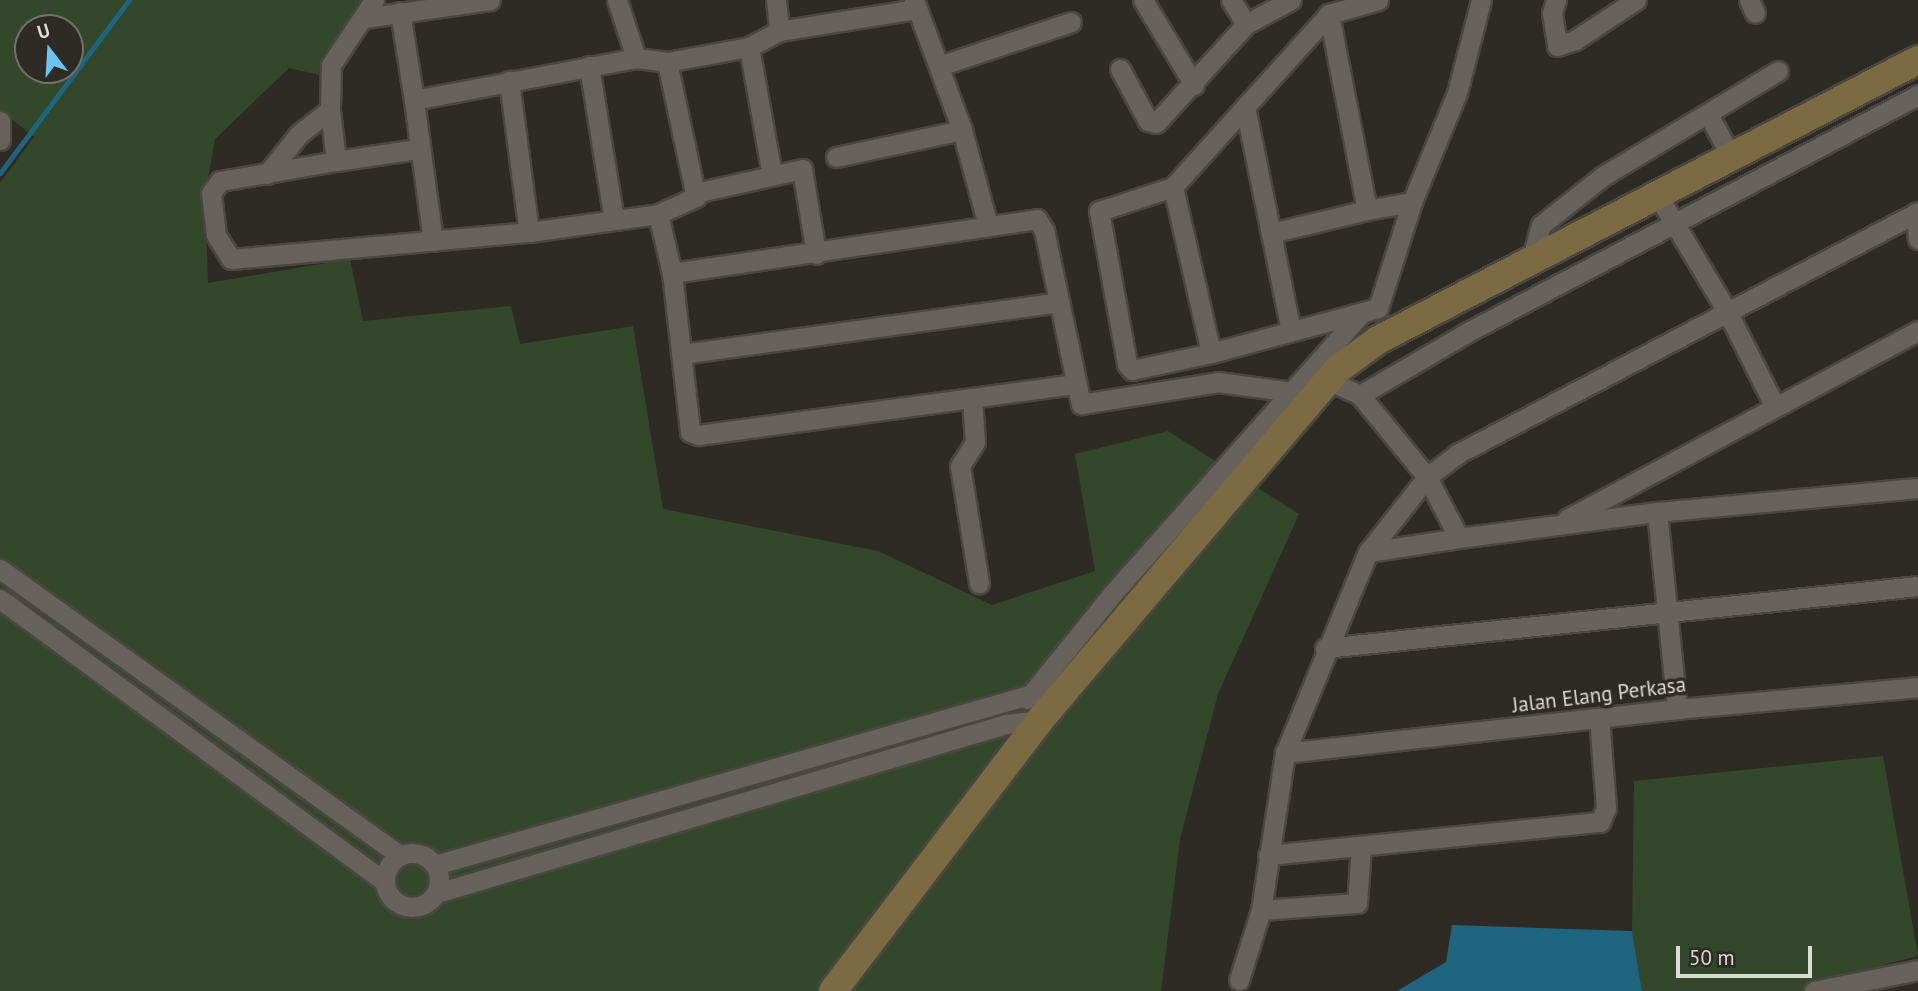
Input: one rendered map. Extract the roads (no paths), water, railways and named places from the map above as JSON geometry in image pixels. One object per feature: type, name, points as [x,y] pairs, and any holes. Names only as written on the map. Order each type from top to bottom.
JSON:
[{"type":"street","points":[[336,161],[330,110],[331,65],[374,0]]},
{"type":"street","points":[[364,18],[490,0]]},
{"type":"street","points":[[617,0],[636,58]]},
{"type":"street","points":[[776,0],[779,31]]},
{"type":"street","points":[[1143,0],[1194,85]]},
{"type":"street","points":[[1231,0],[1246,24]]},
{"type":"street","points":[[1120,69],[1151,123],[1160,120],[1246,24],[1291,0]]},
{"type":"street","points":[[1378,0],[1329,14],[1173,187],[1099,211],[1127,364],[1138,370],[1370,311],[1408,326]]},
{"type":"street","points":[[400,855],[387,868],[384,881],[389,895],[404,907],[423,906],[437,893],[764,795],[1030,711],[1064,690],[1370,311],[1457,93],[1480,0]]},
{"type":"street","points":[[1556,0],[1552,13],[1557,46],[1575,40],[1636,0]]},
{"type":"street","points":[[414,100],[589,65],[636,58],[667,62],[749,47],[779,31],[915,4],[962,130],[988,226]]},
{"type":"street","points":[[400,12],[414,100],[417,149],[433,241]]},
{"type":"street","points":[[1329,14],[1367,210]]},
{"type":"street","points":[[939,66],[1071,22]]},
{"type":"street","points":[[749,47],[772,175]]},
{"type":"street","points":[[1320,376],[1539,256],[1918,60]]},
{"type":"street","points":[[417,149],[220,181],[211,193],[216,234],[231,259],[529,232],[658,214],[693,201],[695,193],[667,62]]},
{"type":"street","points":[[589,65],[614,220]]},
{"type":"street","points":[[1539,256],[1535,247],[1541,225],[1603,176],[1778,71]]},
{"type":"street","points":[[509,81],[529,232]]},
{"type":"street","points":[[1360,395],[1466,333],[1918,95]]},
{"type":"street","points":[[1245,107],[1292,331]]},
{"type":"street","points":[[267,174],[299,134],[330,110]]},
{"type":"street","points":[[1708,114],[1732,158]]},
{"type":"street","points":[[0,121],[0,140]]},
{"type":"street","points":[[836,158],[962,130]]},
{"type":"street","points":[[695,193],[802,169],[816,254]]},
{"type":"street","points":[[1173,187],[1211,353]]},
{"type":"street","points":[[1658,196],[1728,313],[1774,405]]},
{"type":"street","points":[[1271,233],[1412,202]]},
{"type":"street","points":[[1239,980],[1261,910],[1285,753],[1325,648],[1368,552],[1427,477],[1457,454],[1917,213],[1918,239]]},
{"type":"street","points":[[658,214],[672,273],[687,421],[690,432],[698,436],[1076,384]]},
{"type":"street","points":[[672,273],[816,254],[988,226],[1040,221],[1081,404],[1218,382],[1301,398]]},
{"type":"street","points":[[681,354],[1059,302]]},
{"type":"street","points":[[1451,303],[1466,333]]},
{"type":"street","points":[[1557,524],[1774,405],[1918,331]]},
{"type":"street","points":[[1320,376],[1360,395],[1427,477],[1459,538]]},
{"type":"street","points":[[833,991],[1017,748],[1030,711],[1171,526],[1301,398]]},
{"type":"street","points":[[972,399],[975,442],[960,466],[979,583]]},
{"type":"street","points":[[1368,552],[1657,512],[1918,488]]},
{"type":"street","points":[[1657,512],[1676,709]]},
{"type":"street","points":[[0,569],[400,855],[420,854],[435,865],[437,893]]},
{"type":"street","points":[[1325,648],[1918,586]]},
{"type":"street","points":[[0,599],[384,881]]},
{"type":"street","name":"Jalan Elang Perkasa","points":[[1285,753],[1676,709],[1918,687]]},
{"type":"street","points":[[435,865],[758,775],[1030,711]]},
{"type":"street","points":[[1268,855],[1600,822],[1606,808],[1599,719]]},
{"type":"street","points":[[758,775],[764,795]]},
{"type":"street","points":[[1261,910],[1357,903],[1361,846]]},
{"type":"street","points":[[1814,991],[1882,984],[1918,970]]},
{"type":"water","points":[[1452,925],[1632,931],[1642,991],[1397,991],[1446,962]]},
{"type":"waterway","points":[[0,173],[129,0]]}]
